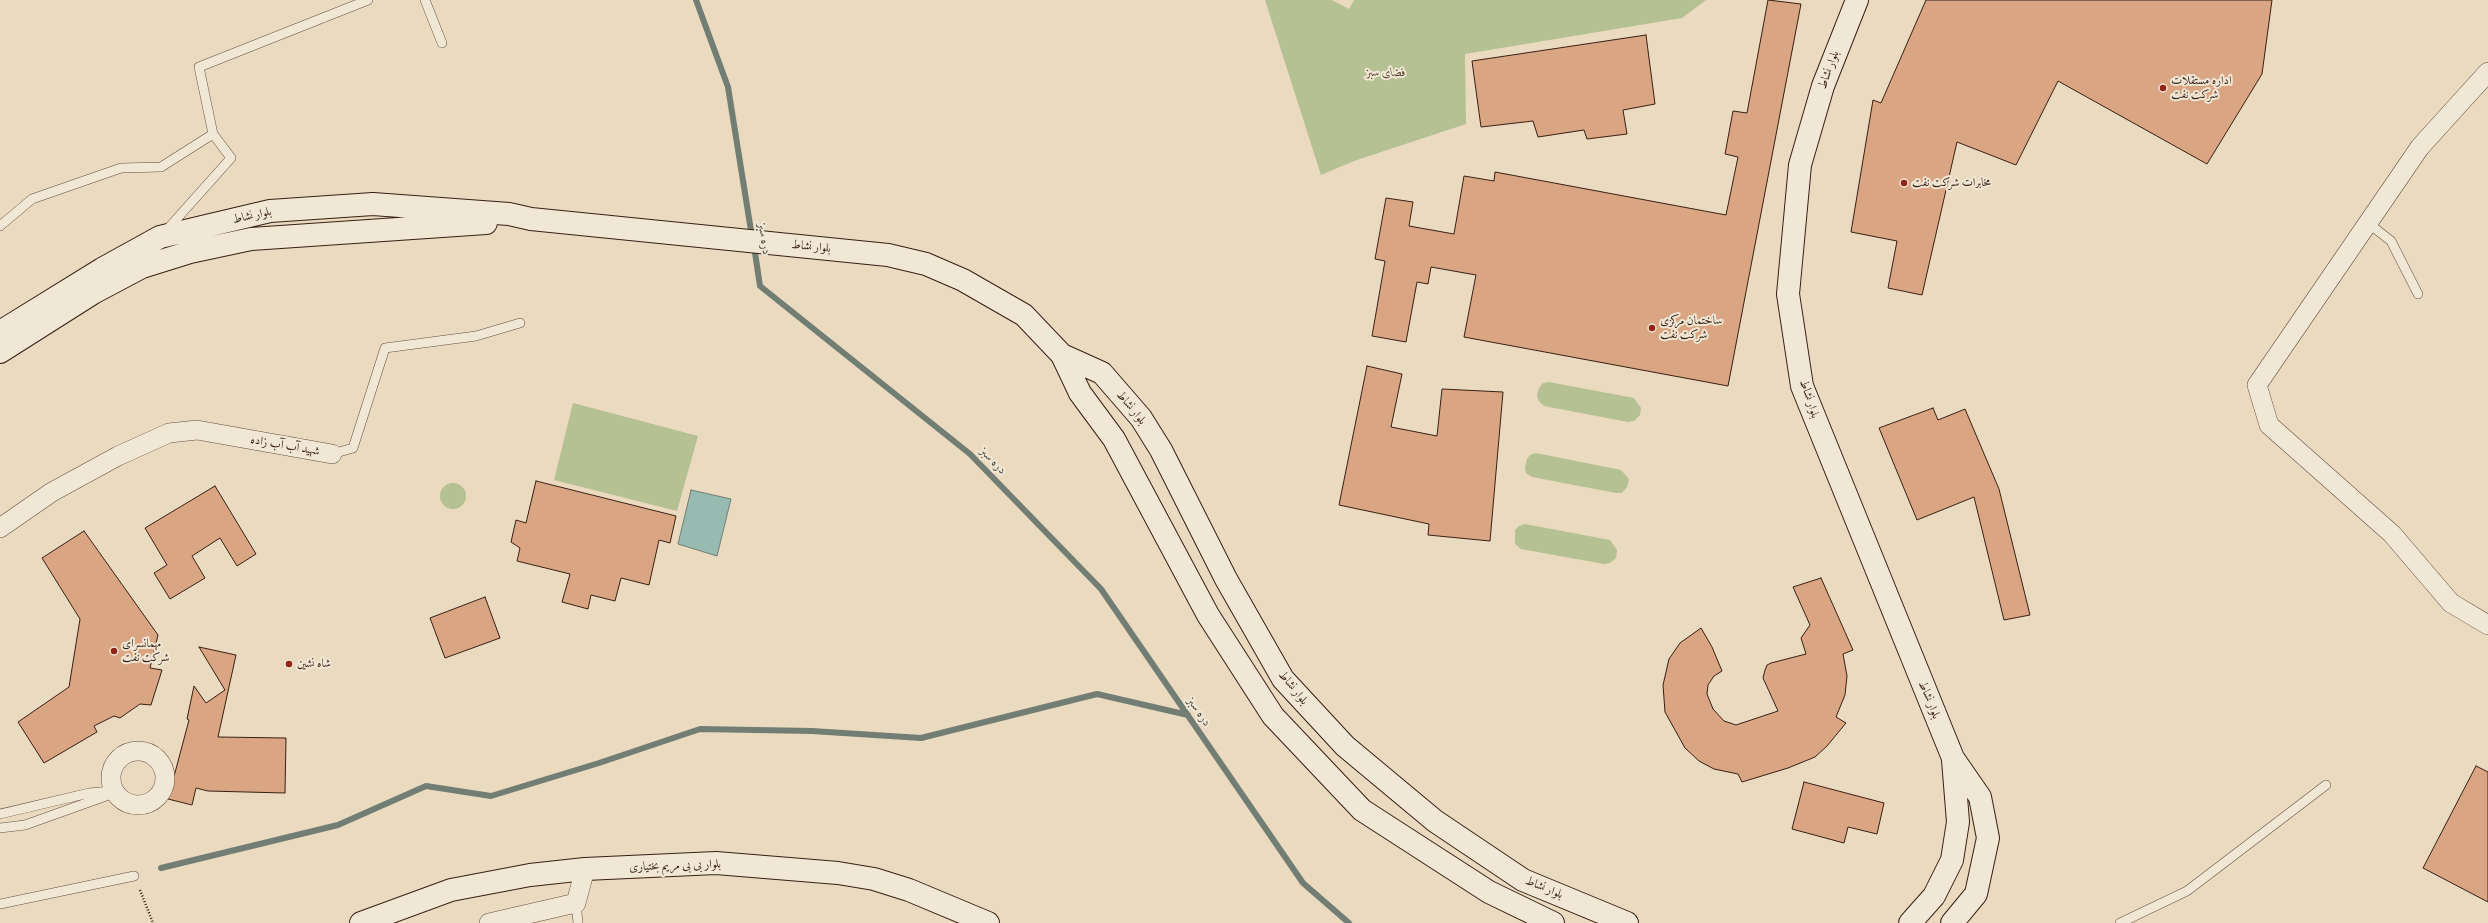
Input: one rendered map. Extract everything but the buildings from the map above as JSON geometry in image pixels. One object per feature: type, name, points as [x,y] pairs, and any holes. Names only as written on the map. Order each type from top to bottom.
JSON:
[{"type":"main road","name":"بلوار نشاط","points":[[1857,0],[1823,86],[1800,165],[1788,294],[1802,386],[1953,758],[1980,797],[1988,838],[1976,894],[1952,923]]},
{"type":"main road","name":"بلوار نشاط","points":[[0,332],[95,273],[160,237],[270,211],[373,204],[509,214],[531,219],[888,255],[926,264],[989,294],[1024,315],[1062,355],[1080,392],[1114,439],[1208,615],[1273,716],[1362,810],[1490,892],[1553,923]]},
{"type":"main road","name":"بلوار نشاط","points":[[0,352],[93,293],[142,267],[190,252],[251,239],[510,222],[531,219]]},
{"type":"main road","name":"بلوار نشاط","points":[[1062,355],[1102,374],[1141,418],[1161,450],[1226,579],[1283,679],[1345,746],[1435,822],[1523,880],[1627,923]]},
{"type":"main road","name":"بلوار نشاط","points":[[1910,923],[1934,896],[1952,860],[1958,822],[1953,758]]},
{"type":"main road","name":"بلوار بی بی مریم بختیاری","points":[[361,923],[452,890],[530,875],[585,869],[716,863],[838,873],[874,880],[909,890],[988,923]]},
{"type":"street","points":[[2488,72],[2420,147],[2257,385],[2269,425],[2392,534],[2451,603],[2488,625]]},
{"type":"street","name":"شهید آب آب زاده","points":[[0,528],[52,492],[118,456],[169,433],[197,430],[332,454]]},
{"type":"street","points":[[489,923],[576,903],[585,869]]},
{"type":"lane","points":[[160,237],[231,158],[213,134],[199,67],[368,0]]},
{"type":"lane","points":[[425,0],[442,43]]},
{"type":"lane","points":[[0,226],[32,199],[121,168],[161,168],[213,134]]},
{"type":"lane","points":[[2368,223],[2391,242],[2418,294]]},
{"type":"lane","name":"شهید آب آب زاده","points":[[332,454],[353,448],[385,348],[476,336],[520,322]]},
{"type":"lane","points":[[2120,923],[2187,892],[2326,784]]},
{"type":"lane","points":[[0,814],[108,791],[106,796],[25,825],[0,828]]},
{"type":"lane","points":[[0,904],[134,876]]},
{"type":"lane","points":[[576,903],[578,923]]},
{"type":"path","points":[[134,876],[153,923]]},
{"type":"green space","name":"فضای سبز","points":[[1265,0],[1332,0],[1349,9],[1354,0],[1706,0],[1682,18],[1465,54],[1466,124],[1354,161],[1321,175]]},
{"type":"green space","points":[[1549,382],[1634,398],[1641,408],[1640,415],[1634,421],[1628,422],[1544,406],[1539,401],[1537,396],[1539,388],[1543,383]]},
{"type":"green space","points":[[573,403],[698,436],[677,511],[554,480]]},
{"type":"green space","points":[[1536,453],[1621,470],[1629,479],[1627,487],[1622,493],[1616,493],[1532,477],[1526,473],[1525,467],[1527,459],[1530,455]]},
{"type":"green space","points":[[453,483],[462,487],[466,496],[462,505],[453,509],[444,505],[440,496],[444,487]]},
{"type":"green space","points":[[1525,524],[1610,540],[1617,550],[1616,558],[1610,563],[1604,564],[1521,549],[1515,544],[1515,530],[1519,526]]},
{"type":"water","points":[[691,490],[731,499],[717,556],[678,544]]},
{"type":"waterway","name":"دره سبز","points":[[696,0],[728,87],[752,237]]},
{"type":"waterway","name":"دره سبز","points":[[754,246],[760,286],[970,454],[1101,589],[1303,883],[1349,923]]},
{"type":"waterway","points":[[161,868],[338,825],[426,786],[491,796],[599,763],[700,729],[812,731],[921,738],[1097,694],[1188,715]]},
{"type":"place","name":"اداره مستقلات شرکت نفت","points":[[2163,88]]},
{"type":"place","name":"مخابرات شرکت نفت","points":[[1904,183]]},
{"type":"place","name":"ساختمان مرکزی شرکت نفت","points":[[1652,328]]},
{"type":"place","name":"مهمانسرای شرکت نفت","points":[[114,651]]},
{"type":"place","name":"شاه نشین","points":[[289,664]]}]
